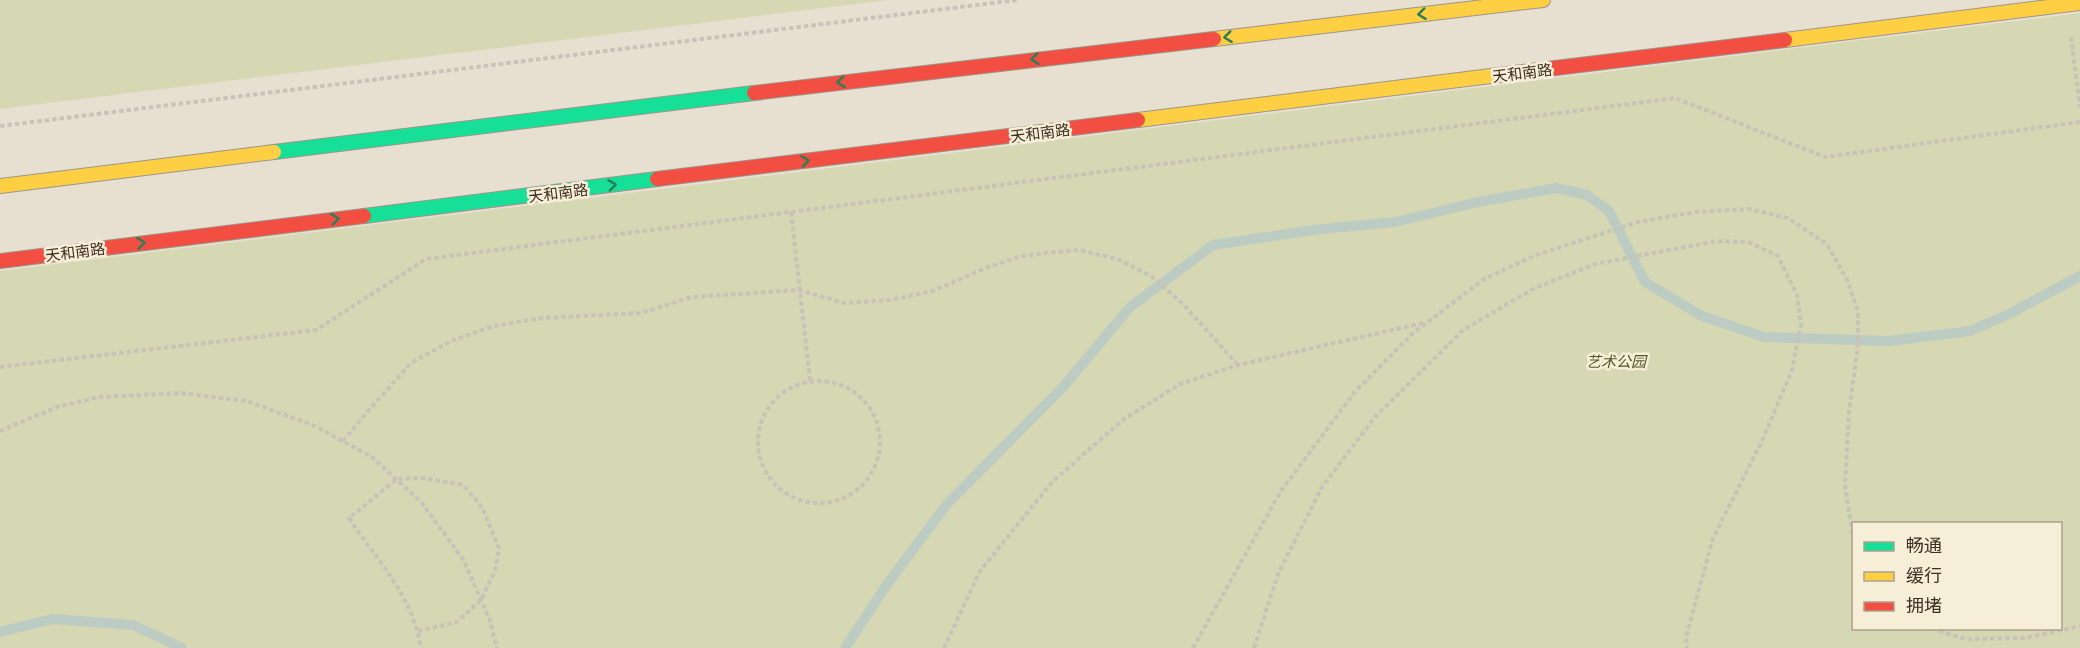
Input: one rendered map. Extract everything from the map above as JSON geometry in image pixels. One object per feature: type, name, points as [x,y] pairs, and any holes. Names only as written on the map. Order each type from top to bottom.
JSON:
[{"type":"street","points":[[0,186],[855,80],[1543,0]]},
{"type":"street","name":"天和南路","points":[[0,261],[2073,4]]},
{"type":"path","points":[[0,126],[1017,0]]},
{"type":"path","points":[[2073,4],[2080,107]]},
{"type":"path","points":[[0,367],[316,330],[426,259],[1675,98],[1825,157],[2080,122]]},
{"type":"path","points":[[1193,648],[1281,491],[1354,393],[1412,334],[1484,279],[1536,255],[1638,222],[1696,212],[1749,209],[1788,218],[1827,244],[1847,280],[1858,311],[1858,345],[1848,412],[1845,486],[1852,531]]},
{"type":"path","points":[[790,212],[810,381]]},
{"type":"path","points":[[1254,648],[1278,574],[1322,487],[1375,417],[1463,330],[1533,289],[1595,264],[1717,242],[1748,242],[1778,256],[1797,295],[1801,324],[1792,370],[1762,441],[1713,538],[1686,637],[1687,648]]},
{"type":"path","points":[[343,441],[411,363],[451,341],[493,326],[543,318],[641,313],[692,297],[798,290],[845,303],[891,300],[933,291],[988,267],[1045,252],[1080,250],[1120,260],[1154,278],[1177,299],[1238,365]]},
{"type":"path","points":[[944,648],[980,571],[1052,482],[1133,413],[1180,384],[1238,365],[1427,322]]},
{"type":"path","points":[[810,381],[831,382],[851,390],[867,404],[878,423],[881,439],[878,460],[868,480],[852,494],[833,502],[811,503],[790,497],[773,485],[762,466],[757,451],[758,429],[766,409],[781,394],[810,381]]},
{"type":"path","points":[[0,431],[57,407],[100,397],[180,393],[247,401],[315,426],[372,457],[422,503],[464,561],[490,621],[496,646]]},
{"type":"path","points":[[418,631],[457,622],[481,600],[495,572],[499,548],[482,507],[463,485],[424,478],[397,479],[349,518],[399,587],[418,631],[421,648]]},
{"type":"path","points":[[2062,630],[2080,626]]},
{"type":"path","points":[[1938,630],[1965,639],[2025,638],[2062,630]]},
{"type":"green space","points":[[0,0],[888,0],[0,109]]},
{"type":"green space","name":"艺术公园","points":[[2080,13],[2080,648],[0,648],[0,271]]},
{"type":"waterway","points":[[845,648],[888,583],[947,504],[1064,386],[1130,307],[1213,245],[1321,229],[1395,222],[1478,202],[1556,188],[1587,195],[1609,211],[1645,282],[1702,316],[1764,337],[1889,341],[1970,331],[2011,313],[2080,276]]},
{"type":"waterway","points":[[0,632],[53,619],[133,625],[182,648]]},
{"type":"traffic: fast","points":[[274,152],[754,93]]},
{"type":"traffic: fast","points":[[364,216],[657,179]]},
{"type":"traffic: slow","points":[[1214,39],[1543,0]]},
{"type":"traffic: slow","points":[[1785,40],[2080,3]]},
{"type":"traffic: slow","points":[[1138,120],[1539,70]]},
{"type":"traffic: slow","points":[[0,186],[274,152]]},
{"type":"traffic: jam","points":[[754,93],[1214,39]]},
{"type":"traffic: jam","points":[[1539,70],[1785,40]]},
{"type":"traffic: jam","points":[[657,179],[1138,120]]},
{"type":"traffic: jam","points":[[0,261],[364,216]]}]
